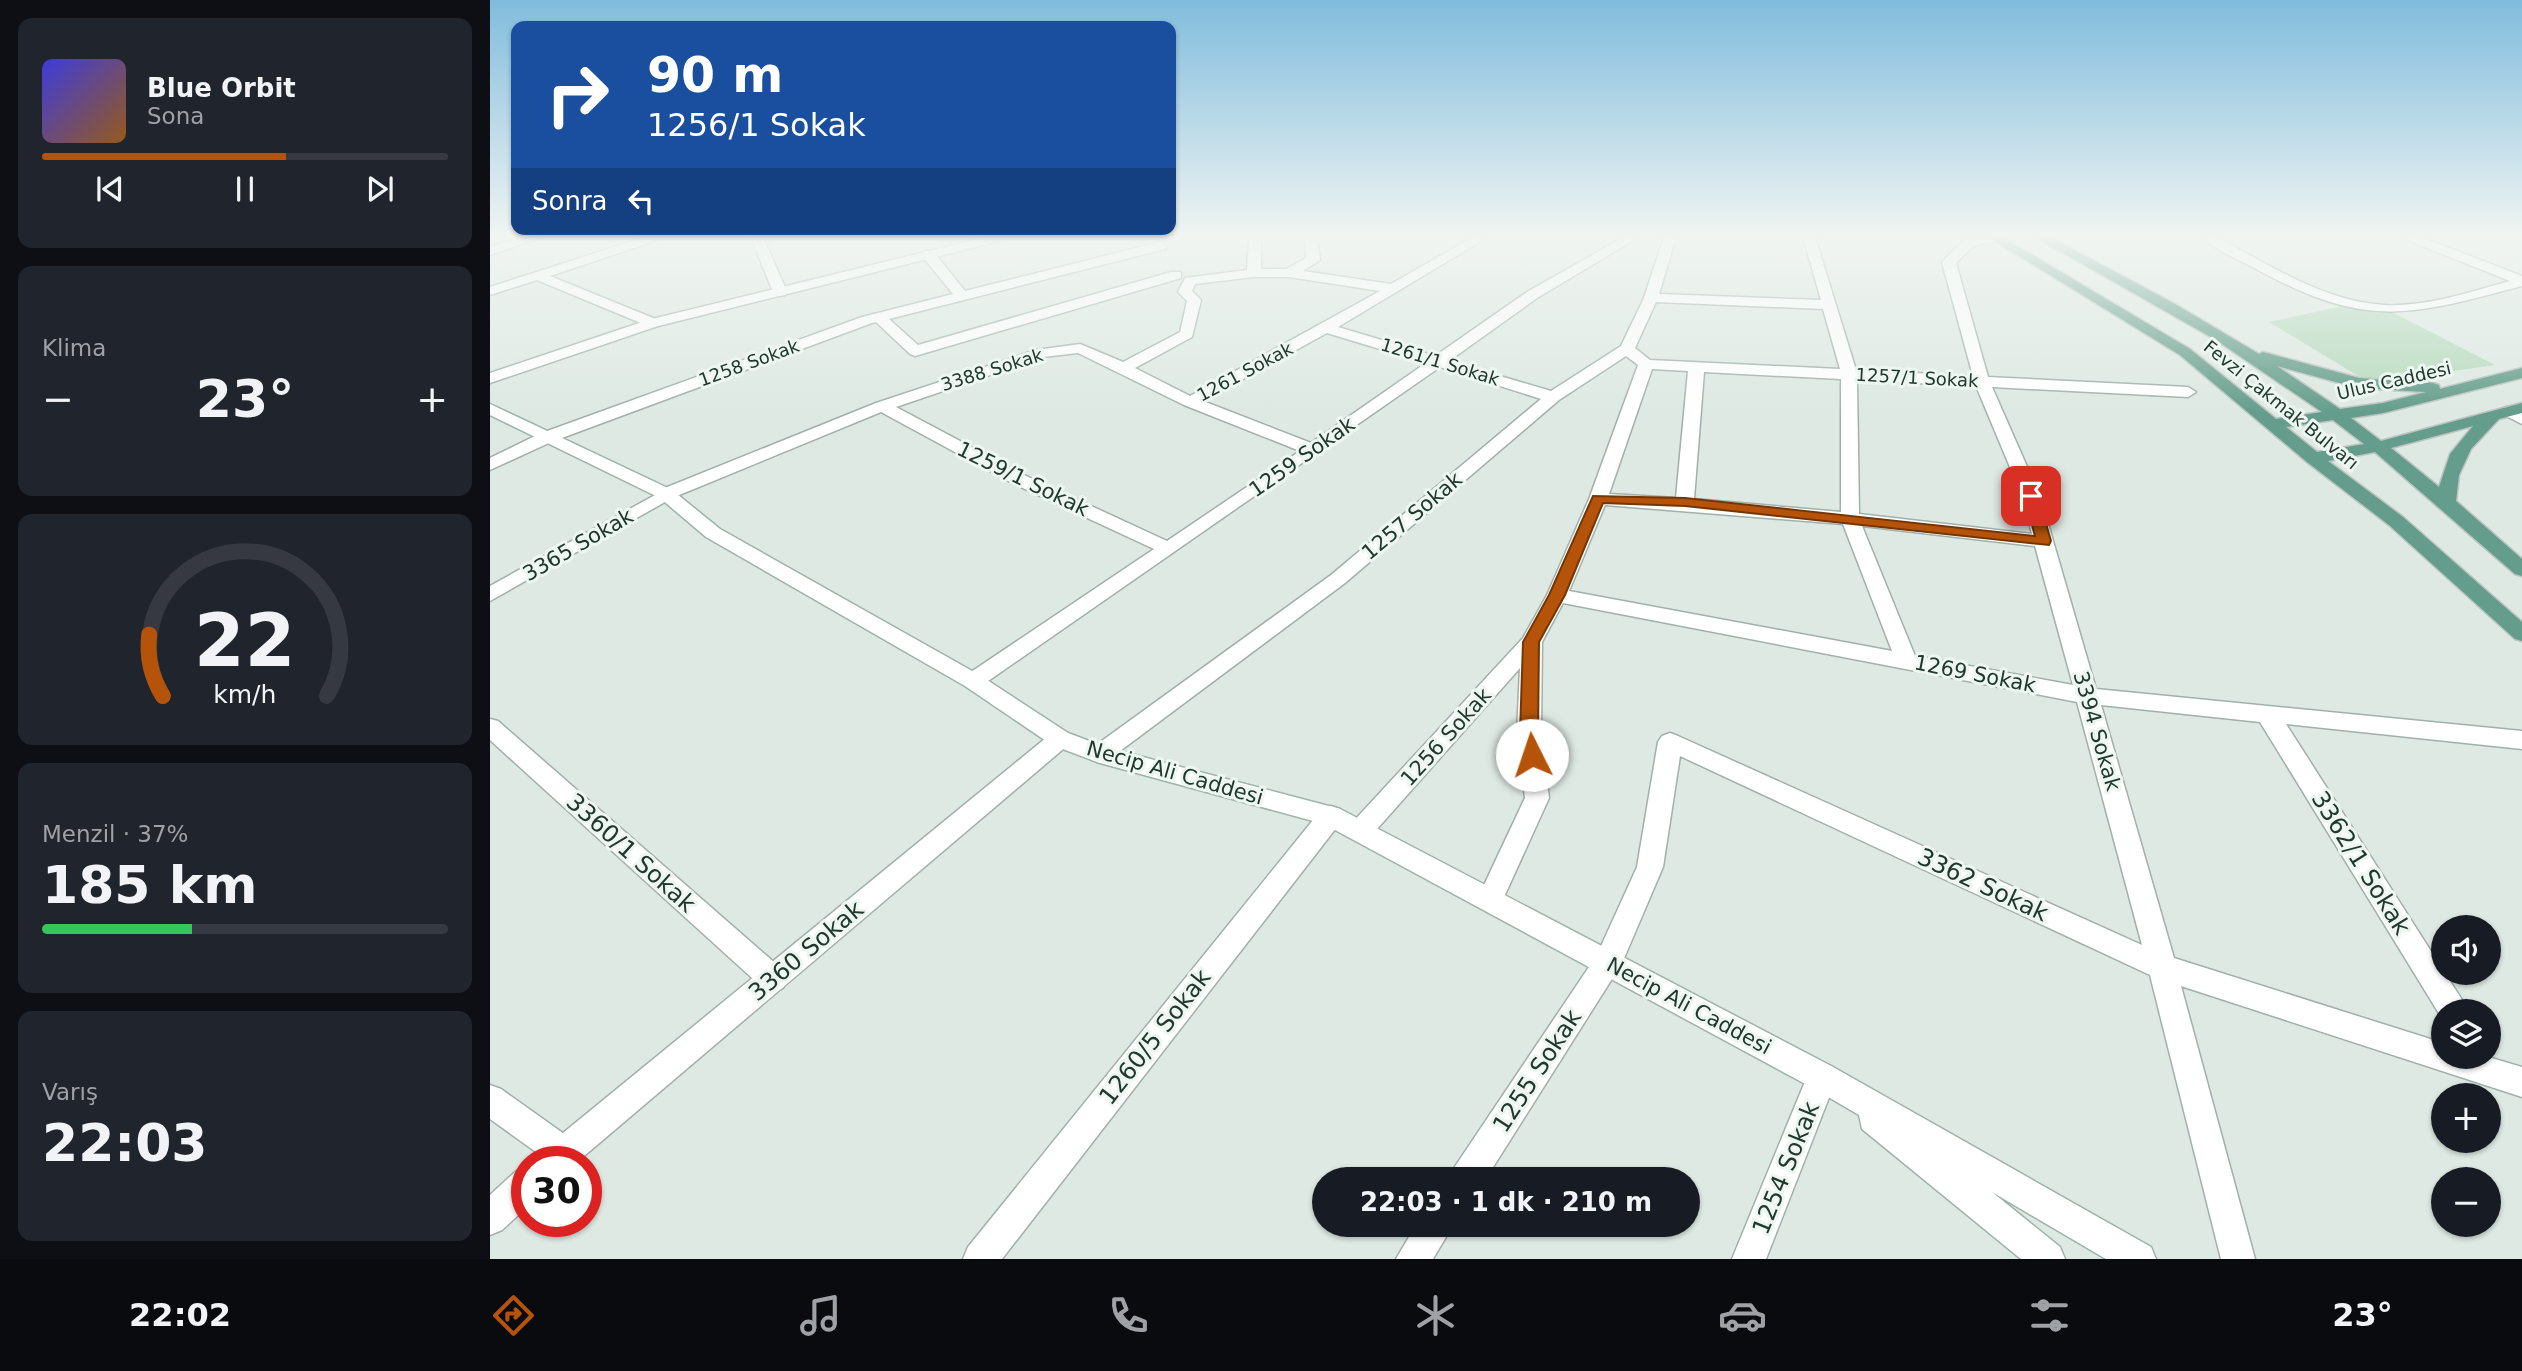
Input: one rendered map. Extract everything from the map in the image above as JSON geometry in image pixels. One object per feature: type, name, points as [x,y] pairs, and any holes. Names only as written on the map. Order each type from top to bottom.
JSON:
[{"type":"main road","name":"Fevzi Çakmak Bulvarı","points":[[2092,296],[2185,352],[2313,458],[2396,521],[2522,634]]},
{"type":"main road","name":"Fevzi Çakmak Bulvarı","points":[[2146,296],[2246,352],[2336,416],[2447,501],[2522,570]]},
{"type":"main road","points":[[2246,352],[2358,383],[2453,389]]},
{"type":"main road","name":"Ulus Caddesi","points":[[2275,425],[2383,408],[2522,373]]},
{"type":"main road","points":[[2313,458],[2377,447],[2511,414]]},
{"type":"main road","points":[[2447,501],[2447,479],[2455,459],[2471,436],[2511,414]]},
{"type":"street","points":[[586,296],[653,323]]},
{"type":"street","points":[[490,378],[653,323],[765,296]]},
{"type":"street","name":"1258 Sokak","points":[[490,465],[545,438],[880,317],[962,296]]},
{"type":"street","points":[[880,317],[915,351],[1005,344],[1135,296]]},
{"type":"street","points":[[1123,368],[1187,334],[1194,300],[1189,296]]},
{"type":"street","name":"1261 Sokak","points":[[1190,401],[1382,296]]},
{"type":"street","name":"1259 Sokak","points":[[973,681],[1313,450],[1531,296]]},
{"type":"street","points":[[1826,296],[1849,374],[1850,518],[1906,661]]},
{"type":"street","name":"3394 Sokak","points":[[1958,296],[1982,382],[2031,496],[2162,967],[2238,1259]]},
{"type":"street","points":[[2325,296],[2348,305],[2386,309],[2422,306],[2465,296]]},
{"type":"street","points":[[1646,364],[1627,349],[1651,298],[1829,305]]},
{"type":"street","name":"1261/1 Sokak","points":[[1326,328],[1553,397]]},
{"type":"street","name":"3388 Sokak","points":[[666,494],[882,406],[1005,344],[1041,353],[1080,348],[1190,401],[1313,450]]},
{"type":"street","name":"1257 Sokak","points":[[1100,754],[1338,579],[1553,397],[1627,349]]},
{"type":"street","name":"1257/1 Sokak","points":[[1646,364],[1696,369],[1849,374],[2188,392]]},
{"type":"street","name":"1256 Sokak","points":[[1360,831],[1531,642],[1557,595],[1598,499],[1646,364]]},
{"type":"street","points":[[1685,502],[1696,369]]},
{"type":"street","name":"1259/1 Sokak","points":[[882,406],[1018,479],[1167,548]]},
{"type":"street","name":"Necip Ali Caddesi","points":[[490,408],[545,438],[666,494],[713,533],[973,681],[1060,739],[1100,754],[1331,816],[1822,1077],[2139,1259]]},
{"type":"street","name":"3365 Sokak","points":[[490,595],[666,494]]},
{"type":"street","points":[[1598,499],[1685,502],[2043,541]]},
{"type":"street","name":"1269 Sokak","points":[[1557,595],[2087,696],[2522,740]]},
{"type":"street","name":"1256 Sokak","points":[[1490,900],[1537,799],[1529,733],[1531,642]]},
{"type":"street","name":"3362/1 Sokak","points":[[2268,715],[2446,999]]},
{"type":"street","name":"3360/1 Sokak","points":[[490,727],[773,979]]},
{"type":"street","name":"3360 Sokak","points":[[570,1146],[1060,739]]},
{"type":"street","name":"3362 Sokak","points":[[1608,963],[1650,867],[1670,742],[2162,967],[2431,1048]]},
{"type":"street","name":"1260/5 Sokak","points":[[980,1259],[1331,816]]},
{"type":"street","name":"1255 Sokak","points":[[1474,1167],[1608,963]]},
{"type":"street","name":"3362 Sokak","points":[[2495,1069],[2522,1082]]},
{"type":"street","name":"Necip Ali Caddesi","points":[[1822,1077],[2048,1259]]},
{"type":"street","name":"1254 Sokak","points":[[1749,1259],[1822,1077]]},
{"type":"street","points":[[490,1100],[544,1146]]},
{"type":"street","points":[[490,1217],[511,1198]]},
{"type":"street","points":[[1413,1259],[1428,1237]]},
{"type":"green space","points":[[2348,305],[2386,309],[2495,365],[2370,383],[2269,322]]},
{"type":"route","points":[[1532,755],[1529,733],[1531,642],[1557,595],[1598,499],[1685,502],[2043,541],[2031,496]]}]
